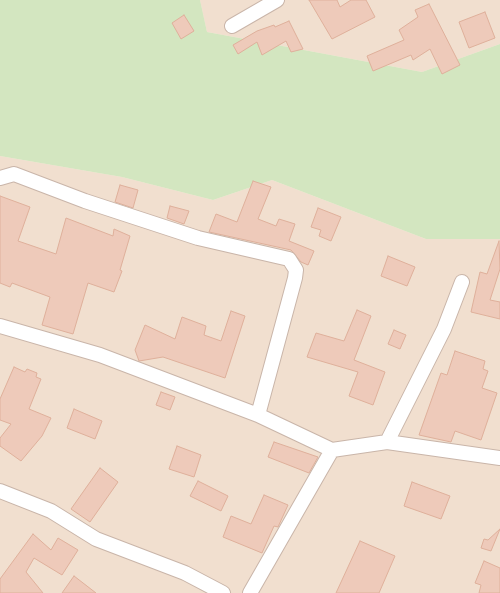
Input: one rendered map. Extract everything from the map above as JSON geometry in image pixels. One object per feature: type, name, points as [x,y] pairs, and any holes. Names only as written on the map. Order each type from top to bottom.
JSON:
[{"type":"street","points":[[232,26],[277,0]]},
{"type":"street","points":[[0,178],[14,174],[198,238],[289,259],[296,270],[296,278],[258,415]]},
{"type":"street","points":[[387,442],[444,329],[462,282]]},
{"type":"street","points":[[0,326],[100,355],[258,415],[332,450],[387,442],[500,458]]},
{"type":"street","points":[[250,593],[332,450]]},
{"type":"street","points":[[0,491],[51,511],[96,539],[185,573],[223,593]]},
{"type":"shaded area","points":[[200,0],[500,0],[500,44],[422,72],[207,32]]},
{"type":"shaded area","points":[[0,156],[122,177],[213,200],[272,180],[426,239],[500,239],[500,593],[0,593]]},
{"type":"green space","points":[[0,0],[200,0],[207,32],[422,72],[500,44],[500,239],[426,239],[272,180],[213,200],[122,177],[0,156]]},
{"type":"building","points":[[309,0],[337,0],[340,7],[351,0],[366,0],[375,17],[332,39]]},
{"type":"building","points":[[429,4],[460,65],[442,74],[430,49],[413,60],[411,55],[373,71],[367,56],[404,40],[399,30],[418,17],[415,10]]},
{"type":"building","points":[[485,12],[495,38],[469,48],[459,22]]},
{"type":"building","points":[[184,15],[194,31],[181,39],[172,23]]},
{"type":"building","points":[[289,21],[303,49],[291,52],[286,41],[262,55],[257,42],[238,54],[233,45],[257,31],[274,25],[275,27]]},
{"type":"building","points":[[253,181],[271,187],[258,219],[276,226],[279,219],[295,224],[289,241],[314,251],[308,265],[301,262],[291,250],[209,232],[216,214],[237,222]]},
{"type":"building","points":[[120,185],[138,190],[133,208],[115,202]]},
{"type":"building","points":[[0,196],[30,207],[18,241],[56,254],[66,218],[113,236],[114,229],[130,236],[120,270],[122,271],[114,292],[88,283],[73,334],[42,325],[50,297],[12,283],[10,287],[0,283]]},
{"type":"building","points":[[170,206],[189,211],[184,224],[167,218]]},
{"type":"building","points":[[318,208],[341,217],[331,241],[319,236],[321,230],[311,227]]},
{"type":"building","points":[[499,241],[500,269],[490,300],[500,302],[500,319],[471,312],[480,272],[487,274]]},
{"type":"building","points":[[388,256],[415,267],[407,286],[381,276]]},
{"type":"building","points":[[357,310],[371,316],[354,360],[385,372],[373,405],[349,396],[358,372],[307,357],[316,333],[344,341]]},
{"type":"building","points":[[231,311],[245,316],[225,378],[163,357],[139,361],[135,350],[145,325],[175,339],[182,317],[206,326],[204,335],[221,341]]},
{"type":"building","points":[[394,330],[406,335],[400,349],[388,344]]},
{"type":"building","points":[[455,351],[485,361],[483,369],[488,371],[482,388],[497,393],[481,440],[455,431],[451,442],[419,435],[441,373],[447,375]]},
{"type":"building","points":[[14,367],[25,372],[27,369],[37,373],[36,377],[41,379],[29,409],[51,418],[42,436],[21,461],[0,446],[0,438],[11,424],[0,420],[0,399]]},
{"type":"building","points":[[161,392],[175,397],[170,410],[156,405]]},
{"type":"building","points":[[74,409],[102,421],[95,439],[67,428]]},
{"type":"building","points":[[274,442],[318,457],[309,473],[268,457]]},
{"type":"building","points":[[177,446],[201,455],[194,477],[169,469]]},
{"type":"building","points":[[100,468],[118,482],[90,522],[71,509]]},
{"type":"building","points":[[198,481],[228,496],[221,511],[190,496]]},
{"type":"building","points":[[412,482],[450,496],[441,519],[404,506]]},
{"type":"building","points":[[264,495],[288,505],[278,527],[274,526],[262,553],[223,537],[231,516],[251,524]]},
{"type":"building","points":[[500,529],[491,551],[481,548],[484,539],[488,540]]},
{"type":"building","points":[[33,534],[51,550],[58,538],[78,550],[62,575],[34,558],[26,572],[43,593],[0,593],[0,579]]},
{"type":"building","points":[[360,541],[395,556],[379,593],[336,593]]},
{"type":"building","points":[[484,561],[500,568],[500,593],[479,593],[481,585],[475,583]]},
{"type":"building","points":[[74,576],[96,593],[62,593]]}]
